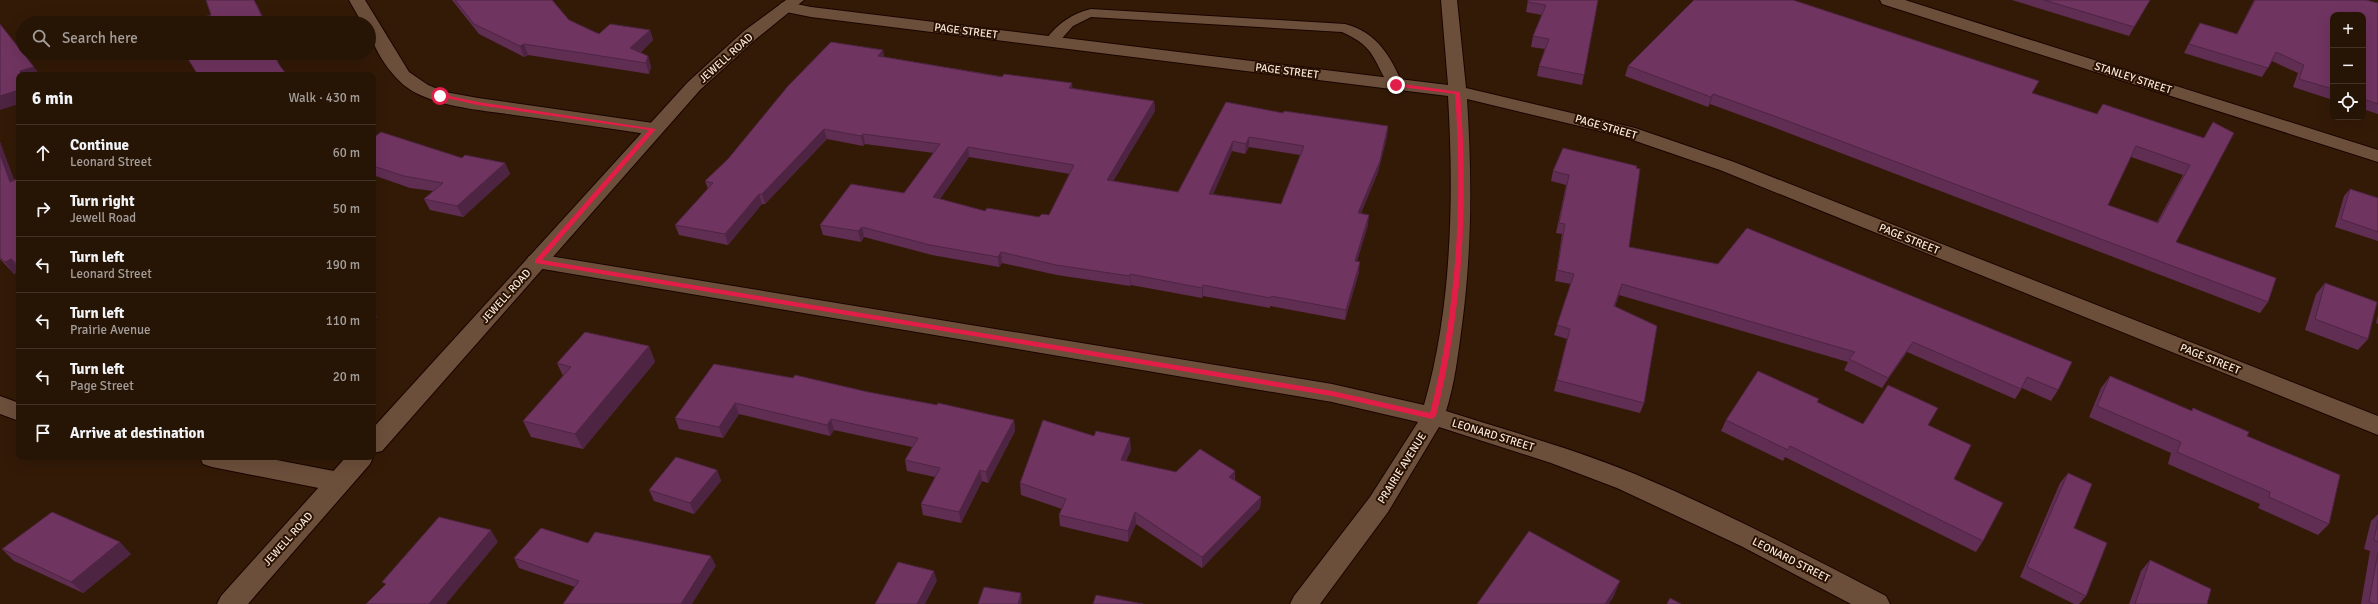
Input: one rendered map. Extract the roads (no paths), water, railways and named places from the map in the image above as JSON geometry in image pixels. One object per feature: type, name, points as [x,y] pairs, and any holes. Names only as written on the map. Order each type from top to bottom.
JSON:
[{"type":"street","points":[[356,0],[366,16]]},
{"type":"street","name":"PRAIRIE AVENUE","points":[[1304,604],[1343,556],[1392,487],[1419,443],[1432,416],[1444,372],[1457,286],[1461,235],[1462,144],[1449,0]]},
{"type":"street","name":"STANLEY STREET","points":[[1888,0],[2378,156]]},
{"type":"street","name":"JEWELL ROAD","points":[[376,441],[653,129],[726,57],[791,3]]},
{"type":"street","name":"PAGE STREET","points":[[791,3],[1051,42],[1458,92],[1578,118],[1628,132],[1720,163],[2378,426]]},
{"type":"street","points":[[376,33],[402,75],[422,89],[440,96],[478,104],[653,129]]},
{"type":"street","name":"LEONARD STREET","points":[[537,261],[1332,393],[1432,416],[1560,456],[1626,482],[1750,538],[1876,604]]},
{"type":"street","points":[[0,405],[16,411]]},
{"type":"street","points":[[227,460],[339,482]]},
{"type":"street","name":"JEWELL ROAD","points":[[231,604],[358,460]]},
{"type":"lane","points":[[1051,42],[1064,25],[1076,16],[1091,13],[1345,28],[1357,33],[1382,53],[1396,85]]}]
